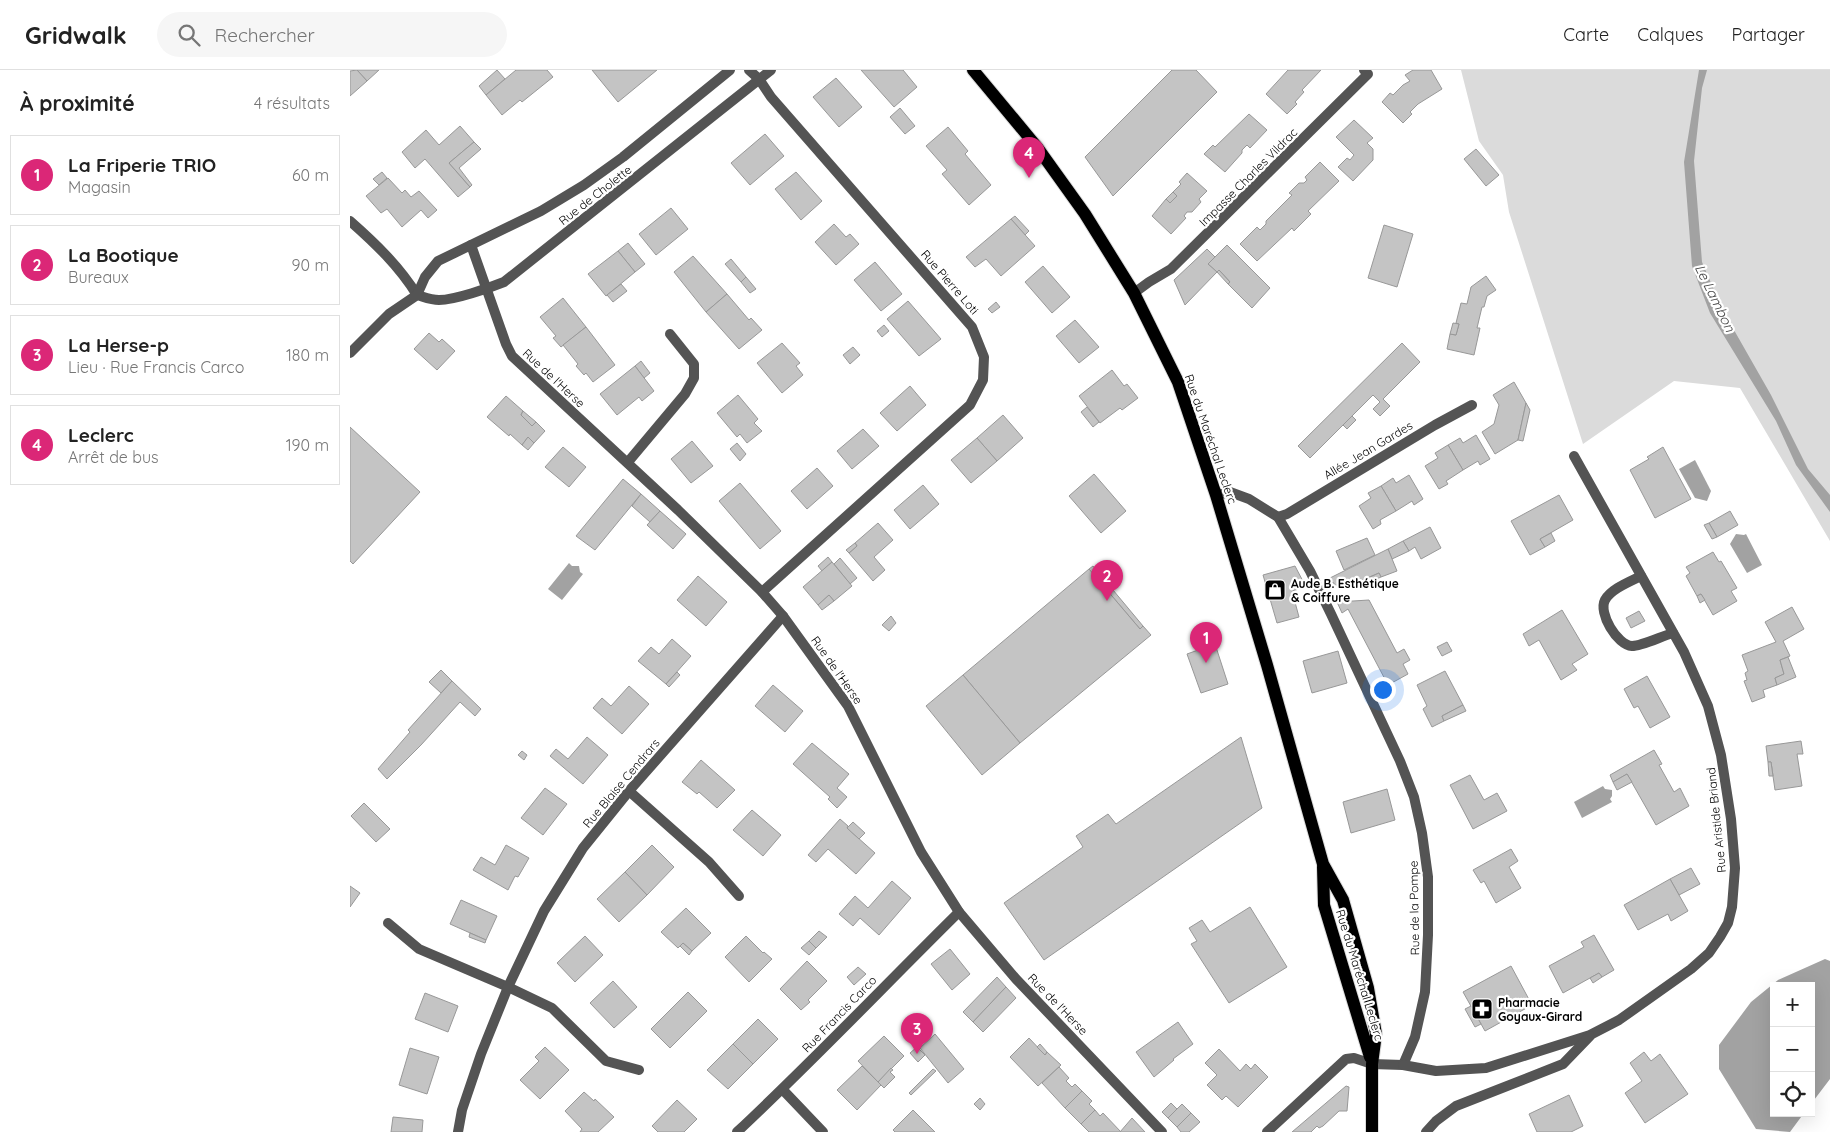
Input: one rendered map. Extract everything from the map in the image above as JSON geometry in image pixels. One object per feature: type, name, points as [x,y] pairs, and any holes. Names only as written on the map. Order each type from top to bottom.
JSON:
[{"type":"main road","name":"Rue du Maréchal Leclerc","points":[[974,70],[1037,148],[1085,214],[1134,293],[1178,382],[1216,495],[1267,665],[1323,864],[1343,900],[1368,988],[1376,1034],[1372,1064],[1372,1132]]},
{"type":"main road","name":"Rue du Maréchal Leclerc","points":[[1323,864],[1324,905],[1372,1064]]},
{"type":"street","name":"Rue de Cholette","points":[[350,353],[389,314],[417,295],[425,277],[438,261],[541,211],[584,185],[624,157],[730,70]]},
{"type":"street","name":"Rue Pierre Loti","points":[[750,70],[759,79],[771,97],[972,327],[984,357],[983,380],[970,405],[816,541],[762,592]]},
{"type":"street","name":"Rue de Cholette","points":[[417,295],[432,300],[442,300],[488,289],[504,282],[771,70]]},
{"type":"street","name":"Impasse Charles Vildrac","points":[[1134,293],[1172,269],[1368,74],[1364,70]]},
{"type":"street","points":[[350,221],[375,242],[408,280],[417,295]]},
{"type":"street","name":"Rue de l'Herse","points":[[471,245],[512,356],[628,462],[762,592],[783,616],[848,706],[921,852],[959,912],[1016,979],[1162,1132]]},
{"type":"street","points":[[628,462],[685,394],[694,378],[694,364],[670,334]]},
{"type":"street","name":"Allée Jean Gardes","points":[[1278,517],[1287,514],[1435,425],[1472,405]]},
{"type":"street","name":"Rue Aristide Briand","points":[[1403,1065],[1436,1071],[1486,1068],[1590,1035],[1619,1020],[1691,969],[1709,953],[1728,924],[1732,907],[1736,868],[1731,819],[1716,730],[1684,652],[1574,456]]},
{"type":"street","name":"Rue de la Pompe","points":[[1216,495],[1230,492],[1249,499],[1278,517],[1310,571],[1331,614],[1400,761],[1414,797],[1428,877],[1428,934],[1425,992],[1415,1037],[1403,1065]]},
{"type":"street","points":[[1640,576],[1609,594],[1604,602],[1603,610],[1616,638],[1624,644],[1634,646],[1673,633]]},
{"type":"street","name":"Rue Blaise Cendrars","points":[[458,1132],[462,1110],[481,1054],[508,987],[544,911],[583,848],[629,791],[783,616]]},
{"type":"street","points":[[629,791],[709,862],[739,896]]},
{"type":"street","name":"Rue Francis Carco","points":[[737,1132],[782,1090],[959,912]]},
{"type":"street","points":[[388,924],[419,949],[552,1008],[606,1061],[639,1070]]},
{"type":"street","name":"Rue Aristide Briand","points":[[1426,1132],[1436,1121],[1456,1106],[1563,1064],[1590,1035]]},
{"type":"street","points":[[1267,1132],[1346,1059],[1354,1058],[1372,1064],[1403,1065]]},
{"type":"street","points":[[782,1090],[823,1132]]},
{"type":"shaded area","points":[[1461,70],[1830,70],[1830,541],[1740,388],[1674,381],[1583,444],[1509,212],[1503,175],[1479,141]]},
{"type":"water","name":"Le Lambon","points":[[1699,70],[1707,70],[1702,88],[1694,161],[1702,262],[1722,309],[1771,395],[1808,469],[1830,495],[1830,512],[1796,465],[1776,421],[1710,313],[1692,266],[1684,162]]},
{"type":"water","points":[[1695,460],[1711,491],[1707,501],[1695,498],[1679,469]]},
{"type":"water","points":[[1736,534],[1746,534],[1762,565],[1747,573],[1730,544]]},
{"type":"water","points":[[569,563],[572,566],[579,566],[580,572],[583,574],[562,600],[548,589]]},
{"type":"water","points":[[1603,786],[1605,789],[1612,790],[1610,799],[1612,802],[1582,818],[1574,802]]},
{"type":"water","points":[[1825,959],[1830,961],[1830,1079],[1815,1099],[1815,982],[1776,982]]},
{"type":"water","points":[[1770,987],[1770,1117],[1801,1117],[1790,1132],[1756,1129],[1719,1069],[1719,1045],[1751,1002]]},
{"type":"building","points":[[357,70],[379,70],[367,81]]},
{"type":"building","points":[[357,70],[367,81],[350,96],[350,71]]},
{"type":"building","points":[[497,70],[505,79],[486,95],[479,86]]},
{"type":"building","points":[[516,70],[547,70],[553,77],[522,102],[520,100],[502,115],[486,95]]},
{"type":"building","points":[[592,70],[657,70],[618,102]]},
{"type":"building","points":[[861,70],[903,70],[917,87],[894,107]]},
{"type":"building","points":[[1172,70],[1196,70],[1217,92],[1113,196],[1085,157]]},
{"type":"building","points":[[1288,70],[1321,70],[1302,90],[1304,92],[1295,102],[1297,104],[1287,114],[1266,94]]},
{"type":"building","points":[[1413,70],[1431,70],[1442,89],[1418,104],[1403,123],[1382,102],[1390,93],[1393,95],[1410,81],[1405,75]]},
{"type":"building","points":[[836,78],[862,107],[839,127],[813,97]]},
{"type":"building","points":[[900,108],[915,126],[905,134],[890,117]]},
{"type":"building","points":[[1249,114],[1267,130],[1250,148],[1247,145],[1242,150],[1242,153],[1225,172],[1204,154],[1213,145],[1215,147]]},
{"type":"building","points":[[1354,120],[1373,138],[1367,143],[1373,149],[1373,160],[1353,181],[1338,167],[1347,158],[1350,160],[1354,155],[1336,137]]},
{"type":"building","points":[[460,126],[474,142],[449,163],[470,187],[458,197],[425,159],[415,168],[402,152],[426,130],[439,145]]},
{"type":"building","points":[[948,127],[968,151],[965,154],[991,185],[969,205],[942,174],[947,170],[926,146]]},
{"type":"building","points":[[765,134],[784,156],[750,185],[731,163]]},
{"type":"building","points":[[474,142],[481,149],[459,168],[472,185],[470,187],[449,163]]},
{"type":"building","points":[[1476,149],[1499,175],[1486,186],[1464,159]]},
{"type":"building","points":[[1320,162],[1339,181],[1308,211],[1311,214],[1294,231],[1292,228],[1257,261],[1240,244],[1257,227],[1260,230],[1266,224],[1266,221],[1292,195],[1289,193],[1299,183],[1304,183],[1307,180],[1305,177]]},
{"type":"building","points":[[382,172],[387,178],[379,185],[373,179]]},
{"type":"building","points":[[796,172],[822,201],[801,220],[775,189]]},
{"type":"building","points":[[1187,173],[1207,191],[1199,199],[1201,202],[1192,212],[1187,212],[1184,216],[1186,218],[1171,234],[1152,216],[1166,199],[1170,203],[1177,196],[1173,192],[1181,184],[1179,182]]},
{"type":"building","points":[[388,178],[402,193],[405,190],[411,197],[419,191],[437,210],[428,218],[421,210],[402,227],[387,209],[381,213],[366,196]]},
{"type":"building","points":[[1173,192],[1177,196],[1170,203],[1166,199]]},
{"type":"building","points":[[671,208],[688,229],[656,255],[639,234]]},
{"type":"building","points":[[1015,216],[1029,231],[1025,235],[1011,219]]},
{"type":"building","points":[[1011,219],[1035,246],[1001,276],[986,259],[975,267],[966,257]]},
{"type":"building","points":[[834,224],[846,237],[850,234],[859,244],[836,265],[815,242]]},
{"type":"building","points":[[1384,225],[1413,234],[1397,287],[1368,278]]},
{"type":"building","points":[[628,243],[645,264],[635,272],[618,251]]},
{"type":"building","points":[[1227,245],[1270,288],[1252,308],[1228,284],[1230,282],[1219,270],[1217,272],[1208,264]]},
{"type":"building","points":[[1207,249],[1215,257],[1208,264],[1217,272],[1185,305],[1174,280]]},
{"type":"building","points":[[618,251],[635,272],[606,296],[588,274]]},
{"type":"building","points":[[693,256],[727,294],[706,312],[674,272]]},
{"type":"building","points":[[731,259],[746,277],[741,282],[725,264]]},
{"type":"building","points":[[875,262],[902,294],[881,311],[854,280]]},
{"type":"building","points":[[1043,266],[1070,297],[1052,313],[1025,282]]},
{"type":"building","points":[[1219,270],[1230,282],[1228,284],[1217,272]]},
{"type":"building","points":[[1486,276],[1496,290],[1487,296],[1484,307],[1482,307],[1474,355],[1447,349],[1450,334],[1456,335],[1459,324],[1456,323],[1461,303],[1467,304],[1471,287]]},
{"type":"building","points":[[746,277],[756,289],[750,293],[741,282]]},
{"type":"building","points":[[621,284],[627,291],[613,302],[607,295]]},
{"type":"building","points":[[727,294],[749,320],[751,318],[762,330],[739,349],[706,312]]},
{"type":"building","points":[[563,298],[586,327],[561,347],[553,338],[556,336],[540,317]]},
{"type":"building","points":[[908,301],[941,339],[919,356],[887,319]]},
{"type":"building","points":[[996,302],[1000,307],[992,313],[988,309]]},
{"type":"building","points":[[1075,320],[1099,347],[1079,363],[1056,336]]},
{"type":"building","points":[[1453,323],[1459,324],[1456,335],[1450,334]]},
{"type":"building","points":[[884,325],[889,331],[882,337],[877,331]]},
{"type":"building","points":[[586,327],[615,365],[593,382],[586,373],[584,375],[576,366],[578,364],[563,345]]},
{"type":"building","points":[[429,333],[439,342],[442,339],[455,351],[437,370],[414,349]]},
{"type":"building","points":[[782,343],[800,363],[796,366],[803,375],[782,393],[757,363]]},
{"type":"building","points":[[1402,343],[1420,362],[1383,399],[1390,406],[1380,416],[1373,409],[1380,402],[1373,395],[1310,458],[1298,446]]},
{"type":"building","points":[[853,347],[860,355],[850,364],[843,355]]},
{"type":"building","points":[[641,361],[650,373],[644,378],[635,366]]},
{"type":"building","points":[[635,366],[654,391],[642,401],[639,397],[617,415],[600,394]]},
{"type":"building","points":[[1112,370],[1124,386],[1127,384],[1138,398],[1122,410],[1120,408],[1100,423],[1079,396]]},
{"type":"building","points":[[1514,382],[1526,403],[1518,440],[1495,454],[1482,432],[1494,424],[1499,405],[1493,395]]},
{"type":"building","points":[[910,386],[926,405],[897,431],[880,413]]},
{"type":"building","points":[[738,395],[758,419],[754,423],[762,431],[747,443],[740,434],[737,437],[717,413]]},
{"type":"building","points":[[506,396],[523,411],[521,415],[532,426],[536,422],[545,431],[534,443],[528,437],[522,445],[487,417]]},
{"type":"building","points":[[1526,403],[1530,410],[1523,441],[1518,440]]},
{"type":"building","points":[[1087,407],[1099,422],[1093,427],[1081,412]]},
{"type":"building","points":[[523,411],[536,422],[532,426],[521,415]]},
{"type":"building","points":[[1003,415],[1023,438],[997,461],[977,438]]},
{"type":"building","points":[[1352,416],[1356,420],[1347,429],[1343,425]]},
{"type":"building","points":[[350,427],[420,492],[353,564],[350,561]]},
{"type":"building","points":[[863,429],[879,446],[852,469],[837,451]]},
{"type":"building","points":[[1476,435],[1490,459],[1480,465],[1478,461],[1463,470],[1448,445],[1460,438],[1463,443]]},
{"type":"building","points":[[528,437],[534,443],[528,450],[522,445]]},
{"type":"building","points":[[977,438],[997,461],[971,483],[951,460]]},
{"type":"building","points":[[692,441],[713,466],[691,483],[671,459]]},
{"type":"building","points":[[737,443],[746,454],[740,461],[730,449]]},
{"type":"building","points":[[1448,445],[1463,470],[1446,481],[1448,484],[1439,489],[1425,466],[1438,458],[1435,453]]},
{"type":"building","points":[[563,447],[586,467],[569,487],[545,467]]},
{"type":"building","points":[[1663,447],[1691,499],[1655,518],[1630,470],[1649,459],[1647,457]]},
{"type":"building","points":[[817,468],[833,486],[807,509],[791,491]]},
{"type":"building","points":[[1094,474],[1126,511],[1101,533],[1069,496]]},
{"type":"building","points":[[1409,475],[1423,499],[1414,505],[1412,501],[1396,511],[1381,486],[1393,478],[1396,483]]},
{"type":"building","points":[[623,479],[641,494],[595,550],[576,536]]},
{"type":"building","points":[[740,483],[781,531],[760,549],[719,501]]},
{"type":"building","points":[[923,485],[939,504],[910,529],[894,510]]},
{"type":"building","points":[[1381,486],[1396,511],[1380,520],[1381,524],[1373,529],[1359,506],[1371,498],[1368,493]]},
{"type":"building","points":[[641,494],[660,511],[650,522],[632,506]]},
{"type":"building","points":[[1559,495],[1573,520],[1540,539],[1545,547],[1530,555],[1511,521]]},
{"type":"building","points":[[660,511],[686,534],[673,549],[647,525]]},
{"type":"building","points":[[1730,511],[1738,525],[1717,537],[1709,523]]},
{"type":"building","points":[[878,523],[893,540],[874,557],[885,570],[873,581],[849,553],[857,546],[855,543]]},
{"type":"building","points":[[1709,523],[1717,537],[1712,539],[1704,525]]},
{"type":"building","points":[[1430,527],[1441,548],[1421,559],[1415,547],[1409,551],[1403,541]]},
{"type":"building","points":[[1551,533],[1555,541],[1545,547],[1540,539]]},
{"type":"building","points":[[1367,538],[1375,555],[1344,570],[1336,551]]},
{"type":"building","points":[[1403,541],[1409,551],[1392,559],[1388,549]]},
{"type":"building","points":[[855,543],[857,546],[849,553],[846,550]]},
{"type":"building","points":[[1388,549],[1397,571],[1381,577],[1379,573],[1350,585],[1334,585],[1334,583],[1326,580]]},
{"type":"building","points":[[1713,552],[1719,562],[1721,561],[1737,588],[1731,591],[1737,601],[1713,615],[1701,594],[1697,596],[1686,576],[1690,573],[1686,567]]},
{"type":"building","points":[[828,557],[832,562],[822,571],[818,566]]},
{"type":"building","points":[[840,558],[857,578],[850,584],[834,564]]},
{"type":"building","points":[[832,562],[852,586],[834,601],[829,595],[818,605],[803,587]]},
{"type":"building","points":[[1093,566],[1143,626],[1140,629],[1089,569]]},
{"type":"building","points":[[1295,566],[1306,587],[1292,591],[1299,617],[1277,623],[1263,575]]},
{"type":"building","points":[[1089,569],[1140,629],[1143,626],[1151,635],[1020,743],[963,675]]},
{"type":"building","points":[[1379,573],[1381,577],[1359,587],[1357,583]]},
{"type":"building","points":[[698,576],[727,602],[706,626],[677,600]]},
{"type":"building","points":[[1701,594],[1705,600],[1700,603],[1697,596]]},
{"type":"building","points":[[829,595],[834,601],[822,610],[818,605]]},
{"type":"building","points":[[1369,600],[1397,653],[1404,649],[1410,660],[1403,664],[1408,674],[1388,685],[1348,609],[1342,613],[1337,602]]},
{"type":"building","points":[[1792,607],[1804,629],[1783,641],[1790,656],[1780,660],[1784,674],[1775,678],[1777,685],[1763,690],[1765,697],[1752,702],[1744,681],[1747,680],[1745,673],[1748,671],[1742,655],[1776,642],[1765,622]]},
{"type":"building","points":[[1562,610],[1588,654],[1572,664],[1577,670],[1561,680],[1539,640],[1529,646],[1523,634]]},
{"type":"building","points":[[1639,611],[1645,621],[1631,628],[1626,618]]},
{"type":"building","points":[[891,616],[896,623],[889,631],[882,625]]},
{"type":"building","points":[[672,639],[691,656],[666,684],[638,661],[651,647],[659,654]]},
{"type":"building","points":[[1447,642],[1452,651],[1442,656],[1437,647]]},
{"type":"building","points":[[1215,644],[1228,684],[1201,693],[1187,654]]},
{"type":"building","points":[[1338,651],[1347,683],[1312,693],[1303,661]]},
{"type":"building","points":[[1788,657],[1796,677],[1777,685],[1775,678],[1784,674],[1780,660]]},
{"type":"building","points":[[441,670],[452,681],[441,693],[429,682]]},
{"type":"building","points":[[1445,671],[1463,705],[1442,716],[1444,721],[1432,727],[1423,709],[1427,706],[1417,685]]},
{"type":"building","points":[[677,672],[680,675],[669,687],[666,684]]},
{"type":"building","points":[[963,675],[1020,743],[982,775],[926,706]]},
{"type":"building","points":[[1647,676],[1670,717],[1650,728],[1638,706],[1634,708],[1624,689]]},
{"type":"building","points":[[452,681],[481,709],[475,716],[460,702],[387,779],[378,769],[410,732],[408,730]]},
{"type":"building","points":[[773,685],[803,711],[785,732],[755,706]]},
{"type":"building","points":[[629,686],[649,704],[622,734],[593,708],[602,698],[611,706]]},
{"type":"building","points":[[1463,705],[1466,711],[1444,721],[1442,716]]},
{"type":"building","points":[[587,737],[608,755],[583,784],[550,756],[556,749],[568,759]]},
{"type":"building","points":[[1241,737],[1262,808],[1044,960],[1004,903],[1083,847],[1076,836],[1108,814],[1116,824]]},
{"type":"building","points":[[1801,741],[1803,754],[1797,754],[1802,786],[1775,790],[1771,762],[1768,762],[1766,746]]},
{"type":"building","points":[[812,743],[849,774],[837,788],[847,797],[837,808],[828,799],[830,797],[793,764]]},
{"type":"building","points":[[1654,750],[1662,764],[1659,765],[1674,792],[1680,788],[1689,806],[1656,825],[1627,774],[1613,782],[1610,775]]},
{"type":"building","points":[[522,751],[527,755],[524,760],[518,755]]},
{"type":"building","points":[[701,760],[735,790],[717,808],[699,792],[697,794],[682,782]]},
{"type":"building","points":[[1768,762],[1771,762],[1773,776],[1769,776]]},
{"type":"building","points":[[1627,774],[1632,782],[1617,790],[1613,782]]},
{"type":"building","points":[[1470,775],[1484,800],[1497,793],[1507,811],[1473,829],[1450,785]]},
{"type":"building","points":[[545,788],[567,804],[543,835],[521,818]]},
{"type":"building","points":[[1387,789],[1395,820],[1351,833],[1343,802]]},
{"type":"building","points":[[364,803],[390,829],[376,842],[351,816]]},
{"type":"building","points":[[752,810],[781,835],[763,856],[733,830]]},
{"type":"building","points":[[840,819],[848,826],[847,828],[875,853],[856,874],[828,849],[816,862],[808,855]]},
{"type":"building","points":[[853,822],[865,833],[859,839],[847,828]]},
{"type":"building","points":[[506,845],[529,858],[518,877],[515,876],[508,890],[473,870],[481,857],[495,865]]},
{"type":"building","points":[[652,845],[674,867],[647,895],[625,872]]},
{"type":"building","points":[[1511,849],[1518,861],[1509,867],[1521,888],[1496,903],[1484,881],[1481,883],[1473,870]]},
{"type":"building","points":[[1691,868],[1700,884],[1679,895],[1670,879]]},
{"type":"building","points":[[625,872],[647,895],[619,922],[597,899]]},
{"type":"building","points":[[1670,879],[1688,911],[1671,921],[1668,914],[1638,930],[1624,905]]},
{"type":"building","points":[[892,881],[911,898],[879,935],[860,918],[853,926],[839,914],[855,896],[868,908]]},
{"type":"building","points":[[350,886],[360,893],[350,907]]},
{"type":"building","points":[[461,900],[497,916],[486,940],[450,924]]},
{"type":"building","points":[[1250,907],[1287,967],[1229,1003],[1191,944],[1197,941],[1189,928],[1202,920],[1210,932]]},
{"type":"building","points":[[686,908],[711,933],[692,951],[683,943],[678,948],[661,932]]},
{"type":"building","points":[[819,931],[827,937],[816,948],[809,941]]},
{"type":"building","points":[[470,933],[486,940],[485,943],[469,937]]},
{"type":"building","points":[[1594,935],[1614,970],[1602,977],[1599,973],[1563,993],[1549,966],[1584,947],[1581,942]]},
{"type":"building","points":[[585,936],[603,955],[575,982],[557,963]]},
{"type":"building","points":[[746,936],[772,959],[749,982],[725,957]]},
{"type":"building","points":[[809,941],[816,948],[809,955],[801,948]]},
{"type":"building","points":[[683,943],[692,951],[689,955],[680,946]]},
{"type":"building","points":[[950,949],[970,974],[952,990],[931,964]]},
{"type":"building","points":[[807,961],[827,981],[801,1010],[780,989]]},
{"type":"building","points":[[1511,966],[1532,1005],[1485,1031],[1463,992]]},
{"type":"building","points":[[858,967],[866,974],[854,985],[847,977]]},
{"type":"building","points":[[1599,973],[1602,977],[1593,983],[1590,978]]},
{"type":"building","points":[[997,977],[1006,987],[973,1022],[963,1012]]},
{"type":"building","points":[[613,981],[637,1007],[614,1028],[590,1003]]},
{"type":"building","points":[[1006,987],[1016,998],[983,1032],[973,1022]]},
{"type":"building","points":[[688,992],[707,1011],[670,1048],[651,1029]]},
{"type":"building","points":[[425,993],[458,1006],[448,1032],[415,1019]]},
{"type":"building","points":[[1471,1006],[1481,1024],[1475,1027],[1465,1009]]},
{"type":"building","points":[[758,1019],[778,1039],[753,1064],[733,1044]]},
{"type":"building","points":[[1178,1022],[1193,1044],[1154,1077],[1136,1052]]},
{"type":"building","points":[[935,1034],[964,1069],[948,1083],[920,1048]]},
{"type":"building","points":[[884,1036],[904,1056],[878,1082],[858,1061]]},
{"type":"building","points":[[1029,1038],[1045,1055],[1047,1052],[1061,1065],[1038,1086],[1010,1057]]},
{"type":"building","points":[[733,1044],[753,1064],[728,1089],[707,1070]]},
{"type":"building","points":[[1040,1044],[1047,1052],[1045,1055],[1037,1047]]},
{"type":"building","points":[[545,1047],[569,1070],[540,1099],[520,1080],[539,1061],[535,1057]]},
{"type":"building","points":[[917,1047],[925,1055],[918,1062],[910,1053]]},
{"type":"building","points":[[410,1048],[439,1057],[427,1094],[399,1085]]},
{"type":"building","points":[[1219,1049],[1240,1071],[1246,1064],[1251,1069],[1255,1064],[1268,1077],[1238,1107],[1226,1096],[1222,1100],[1207,1085],[1217,1075],[1205,1063]]},
{"type":"building","points":[[1644,1052],[1651,1061],[1660,1054],[1688,1094],[1645,1123],[1625,1093],[1642,1081],[1630,1063]]},
{"type":"building","points":[[862,1066],[881,1085],[857,1110],[837,1090]]},
{"type":"building","points":[[1059,1067],[1069,1078],[1066,1081],[1072,1087],[1075,1084],[1082,1091],[1065,1108],[1042,1083]]},
{"type":"building","points":[[891,1068],[893,1070],[890,1072],[895,1077],[884,1088],[878,1082]]},
{"type":"building","points":[[933,1069],[936,1071],[911,1095],[909,1093]]},
{"type":"building","points":[[1346,1086],[1349,1087],[1347,1111],[1339,1111],[1323,1126],[1319,1128],[1317,1126],[1311,1132],[1292,1132]]},
{"type":"building","points":[[1082,1091],[1092,1101],[1089,1104],[1095,1110],[1081,1124],[1065,1108]]},
{"type":"building","points":[[584,1092],[594,1101],[595,1099],[614,1117],[598,1132],[580,1132],[582,1129],[565,1111]]},
{"type":"building","points":[[1569,1095],[1583,1126],[1571,1132],[1537,1132],[1529,1114]]},
{"type":"building","points":[[980,1098],[985,1104],[980,1110],[974,1104]]},
{"type":"building","points":[[677,1100],[697,1119],[684,1132],[658,1132],[652,1126]]},
{"type":"building","points":[[1171,1103],[1177,1109],[1168,1118],[1162,1112]]},
{"type":"building","points":[[1182,1104],[1191,1113],[1177,1127],[1168,1118]]},
{"type":"building","points":[[913,1110],[935,1132],[895,1132],[893,1130]]},
{"type":"building","points":[[1095,1110],[1100,1116],[1103,1113],[1121,1132],[1089,1132],[1081,1124]]},
{"type":"building","points":[[1191,1113],[1200,1122],[1189,1132],[1181,1132],[1177,1127]]},
{"type":"building","points":[[393,1117],[423,1120],[422,1132],[391,1132]]},
{"type":"building","points":[[1132,1118],[1145,1132],[1120,1132]]},
{"type":"place","name":"Leclerc","points":[[1029,178]]},
{"type":"place","name":"Aude B. Esthétique & Coiffure","points":[[1275,590]]},
{"type":"place","name":"La Bootique","points":[[1107,601]]},
{"type":"place","name":"La Friperie TRIO","points":[[1206,663]]},
{"type":"place","name":"Pharmacie Goyaux-Girard","points":[[1482,1009]]},
{"type":"place","name":"La Herse-p","points":[[917,1054]]}]
